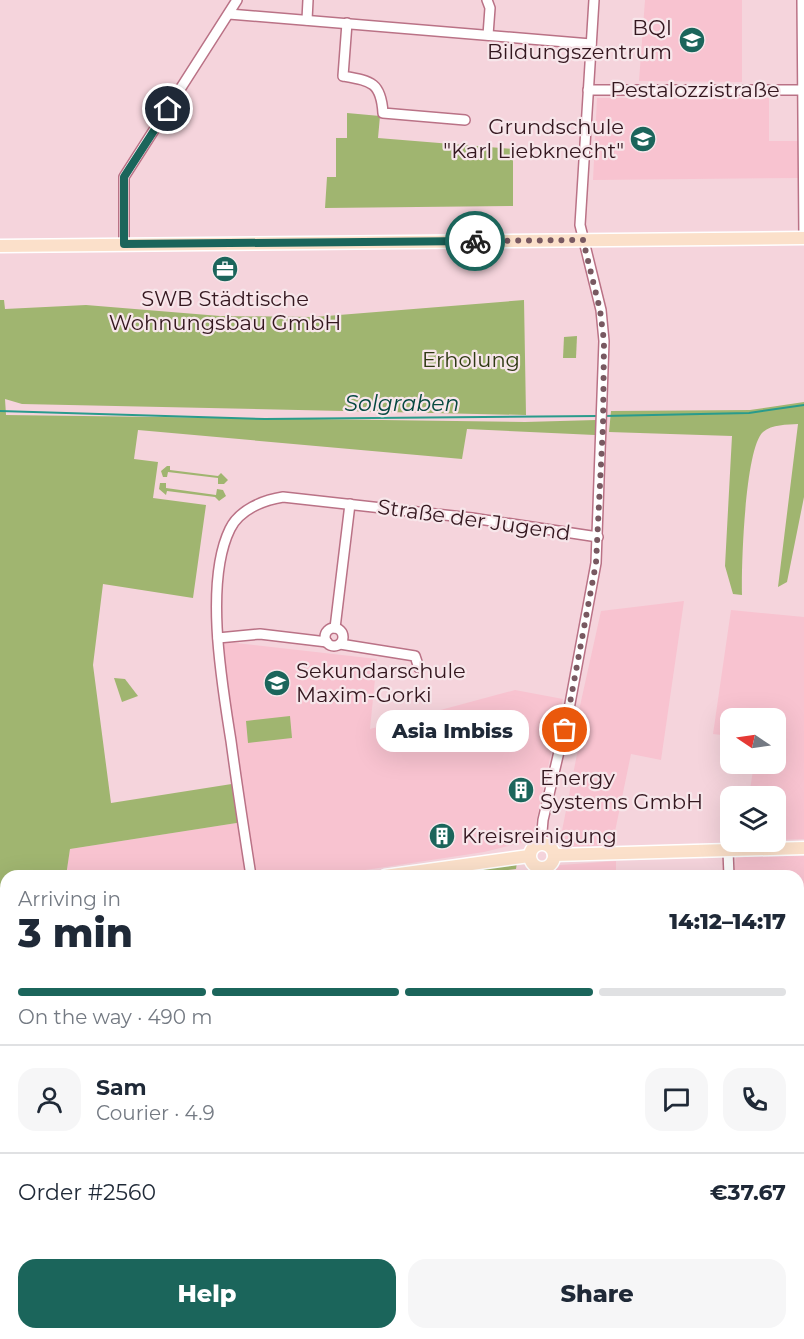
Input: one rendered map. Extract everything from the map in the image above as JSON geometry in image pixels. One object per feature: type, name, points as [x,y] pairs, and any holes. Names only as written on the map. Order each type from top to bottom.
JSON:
[{"type":"main road","points":[[0,246],[804,238]]},
{"type":"main road","points":[[539,870],[533,865],[530,856],[533,848],[541,844],[551,848],[554,855],[549,866],[544,870]]},
{"type":"main road","points":[[786,849],[804,848]]},
{"type":"main road","points":[[554,855],[720,851]]},
{"type":"main road","points":[[428,870],[530,856]]},
{"type":"street","points":[[124,244],[124,177],[237,0]]},
{"type":"street","points":[[307,20],[308,0]]},
{"type":"street","points":[[487,0],[490,8],[488,35]]},
{"type":"street","points":[[541,844],[543,820],[593,593],[598,537],[603,415],[602,321],[583,240],[580,212],[594,0]]},
{"type":"street","points":[[802,0],[804,238]]},
{"type":"street","points":[[229,14],[591,44]]},
{"type":"street","points":[[347,23],[343,76],[366,80],[376,86],[382,97],[383,113],[465,120]]},
{"type":"street","name":"Pestalozzistraße","points":[[588,90],[803,90]]},
{"type":"street","name":"Straße der Jugend","points":[[250,870],[218,638],[218,599],[225,543],[231,527],[241,515],[259,504],[283,497],[598,537]]},
{"type":"street","name":"Straße der Jugend","points":[[335,628],[350,504]]},
{"type":"street","name":"Straße der Jugend","points":[[327,642],[327,632],[335,628]]},
{"type":"street","name":"Straße der Jugend","points":[[335,628],[343,634],[340,644]]},
{"type":"street","points":[[218,638],[260,634],[327,642],[332,646],[340,644],[415,656],[419,668]]},
{"type":"street","points":[[728,852],[729,870]]},
{"type":"shaded area","name":"BQI Bildungszentrum","points":[[645,0],[742,0],[742,82],[639,81]]},
{"type":"shaded area","points":[[597,98],[769,98],[769,141],[798,141],[798,178],[593,180]]},
{"type":"shaded area","points":[[684,601],[661,760],[631,754],[612,846],[565,847],[560,841],[579,744],[572,742],[601,611]]},
{"type":"shaded area","points":[[731,610],[804,617],[804,839],[786,840],[786,786],[751,786],[752,774],[786,774],[786,708],[720,708],[720,735],[713,734]]},
{"type":"shaded area","points":[[219,641],[377,659],[370,729],[515,690],[563,699],[532,840],[484,852],[366,870],[67,870],[70,849],[243,822]]},
{"type":"shaded area","points":[[804,856],[804,870],[735,870],[736,857]]},
{"type":"shaded area","points":[[616,861],[616,870],[554,870],[560,865]]},
{"type":"green space","points":[[347,113],[380,116],[378,138],[513,149],[513,206],[325,208],[327,177],[336,177],[336,138],[347,138]]},
{"type":"green space","name":"Erholung","points":[[0,300],[4,300],[5,309],[86,305],[220,316],[314,317],[524,300],[526,415],[22,404],[5,399],[6,415],[525,422],[596,420],[595,435],[467,429],[462,459],[138,430],[134,459],[158,462],[153,498],[206,505],[193,598],[103,584],[93,665],[111,803],[238,783],[243,822],[70,849],[67,870],[0,870]]},
{"type":"green space","points":[[577,336],[576,358],[563,358],[564,337]]},
{"type":"green space","points":[[804,402],[804,497],[787,582],[778,587],[798,424],[771,428],[763,432],[757,442],[745,509],[742,595],[733,594],[725,566],[732,436],[609,432],[611,411],[750,410]]},
{"type":"green space","points":[[170,466],[170,470],[218,476],[221,473],[228,480],[224,484],[218,484],[218,478],[168,472],[167,477],[163,477],[161,471]]},
{"type":"green space","points":[[160,483],[166,483],[166,488],[216,495],[217,489],[223,490],[226,496],[219,501],[215,497],[167,491],[166,495],[159,489]]},
{"type":"green space","points":[[114,678],[125,679],[138,696],[122,702]]},
{"type":"green space","points":[[290,716],[292,738],[248,743],[246,721]]},
{"type":"green space","points":[[517,862],[516,869],[455,870]]},
{"type":"waterway","name":"Solgraben","points":[[604,416],[749,413],[804,405]]},
{"type":"waterway","name":"Solgraben","points":[[0,411],[265,419],[598,416]]},
{"type":"way so far","points":[[475,241],[583,240],[600,310],[604,341],[604,368],[596,563],[593,593],[565,730]]},
{"type":"place","name":"BQI Bildungszentrum","points":[[692,40]]},
{"type":"place","name":"Grundschule \"Karl Liebknecht\"","points":[[643,139]]},
{"type":"place","name":"SWB Städtische Wohnungsbau GmbH","points":[[225,269]]},
{"type":"place","name":"Sekundarschule Maxim-Gorki","points":[[277,683]]},
{"type":"place","name":"Asia Imbiss","points":[[565,730]]},
{"type":"place","name":"Energy Systems GmbH","points":[[521,790]]},
{"type":"place","name":"Kreisreinigung","points":[[442,836]]},
{"type":"route","points":[[168,109],[124,177],[124,244],[475,241]]}]
